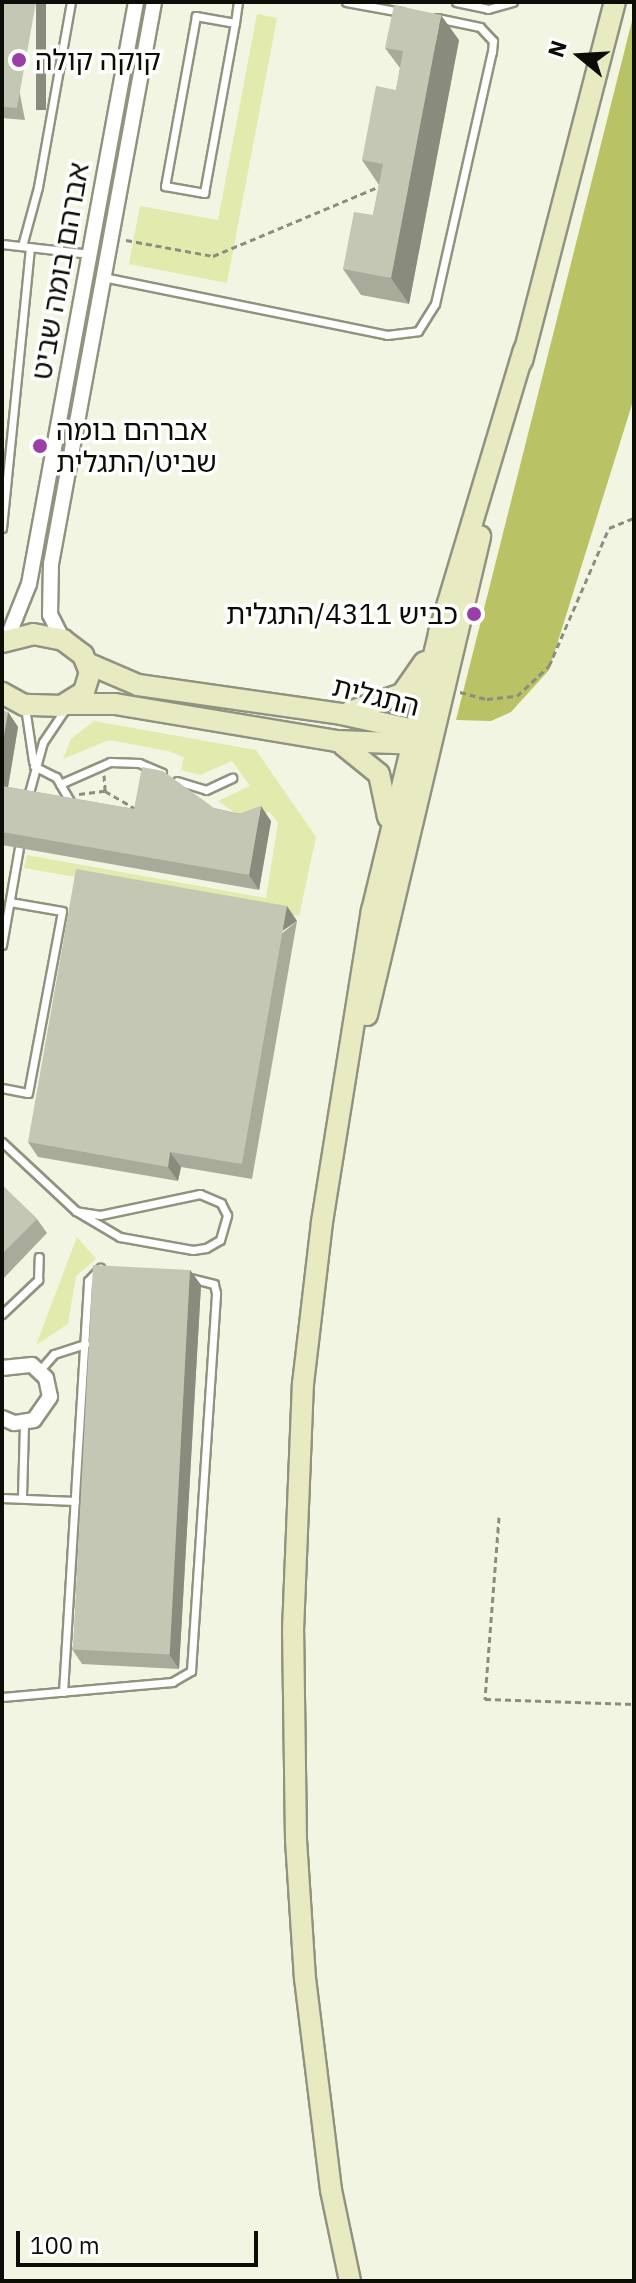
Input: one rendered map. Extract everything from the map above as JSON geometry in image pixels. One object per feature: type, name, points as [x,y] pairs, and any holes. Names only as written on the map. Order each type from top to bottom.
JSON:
[{"type":"main road","points":[[350,2281],[331,2190],[305,1979],[294,1763],[296,1497],[322,1222],[362,961],[388,842],[419,740],[444,689],[524,350],[615,2]]},
{"type":"main road","points":[[322,1222],[439,633],[524,350]]},
{"type":"main road","points":[[341,714],[384,704],[402,694],[439,633]]},
{"type":"main road","points":[[4,641],[33,634],[63,640]]},
{"type":"main road","name":"התגלית","points":[[63,640],[89,664],[138,685],[341,714],[419,740]]},
{"type":"main road","points":[[69,704],[88,684],[89,664]]},
{"type":"main road","points":[[2,693],[24,705]]},
{"type":"main road","name":"התגלית","points":[[24,705],[115,704],[336,741],[419,740]]},
{"type":"main road","points":[[336,741],[367,759],[379,774],[388,803],[388,842]]},
{"type":"street","name":"אברהם בומה שביט","points":[[4,641],[29,584],[136,2]]},
{"type":"street","name":"אברהם בומה שביט","points":[[63,640],[50,615],[49,582],[154,2]]},
{"type":"street","points":[[2,1368],[22,1362],[40,1370],[50,1397],[41,1414],[24,1423],[2,1418]]},
{"type":"lane","points":[[2,528],[26,246],[71,2]]},
{"type":"lane","points":[[235,23],[196,16],[165,186],[204,193],[235,23],[238,2]]},
{"type":"lane","points":[[346,2],[409,13]]},
{"type":"lane","points":[[456,2],[488,9],[513,2]]},
{"type":"lane","points":[[103,277],[387,335],[418,331],[435,304],[493,41],[480,27],[424,16]]},
{"type":"lane","points":[[2,244],[90,254]]},
{"type":"lane","points":[[34,766],[69,704]]},
{"type":"lane","points":[[24,705],[33,732],[34,766],[27,803]]},
{"type":"lane","points":[[60,784],[110,762],[139,763],[193,788],[219,787],[232,778]]},
{"type":"lane","points":[[34,766],[48,770],[72,805]]},
{"type":"lane","points":[[2,945],[19,848]]},
{"type":"lane","points":[[2,1088],[28,1093],[62,911],[10,902]]},
{"type":"lane","points":[[2,1142],[76,1211],[120,1237],[193,1250],[220,1240],[227,1215],[221,1203],[200,1194],[100,1215],[76,1211]]},
{"type":"lane","points":[[2,1314],[38,1280],[39,1257]]},
{"type":"lane","points":[[63,1692],[88,1281],[104,1266]]},
{"type":"lane","points":[[2,1697],[172,1682],[191,1671],[216,1293],[207,1281],[177,1276]]},
{"type":"lane","points":[[40,1370],[54,1354],[85,1344]]},
{"type":"lane","points":[[22,1496],[24,1423]]},
{"type":"lane","points":[[2,1498],[22,1496],[75,1501]]},
{"type":"path","points":[[111,237],[213,256],[380,186]]},
{"type":"path","points":[[444,689],[487,699],[517,696],[549,666],[609,528],[634,518]]},
{"type":"path","points":[[67,795],[105,791],[146,815]]},
{"type":"path","points":[[499,1517],[485,1699],[634,1704]]},
{"type":"green space","points":[[634,13],[634,398],[549,670],[511,712],[491,721],[456,720]]},
{"type":"green space","points":[[257,14],[277,18],[227,283],[129,264],[140,206],[218,220]]},
{"type":"green space","points":[[94,721],[256,750],[316,837],[299,916],[24,868],[27,855],[266,898],[278,823],[270,812],[244,819],[218,801],[250,786],[232,761],[200,775],[181,770],[184,757],[109,740],[63,759],[71,739]]},
{"type":"green space","points":[[77,1237],[96,1259],[76,1276],[68,1324],[36,1345]]},
{"type":"building","name":"קוקה קולה","points":[[2,2],[36,2],[17,108],[2,107]]},
{"type":"building","points":[[394,5],[441,15],[391,278],[343,269],[354,212],[373,215],[383,164],[362,160],[376,86],[396,90],[403,51],[385,48]]},
{"type":"building","points":[[2,711],[8,712],[2,747]]},
{"type":"building","points":[[142,767],[163,771],[214,808],[238,814],[261,806],[249,875],[2,832],[2,786],[134,809]]},
{"type":"building","points":[[76,869],[287,906],[242,1164],[170,1152],[168,1167],[28,1142]]},
{"type":"building","points":[[2,1185],[37,1219],[2,1254]]},
{"type":"building","points":[[93,1265],[190,1270],[170,1655],[73,1649]]},
{"type":"place","name":"קוקה קולה","points":[[19,60]]},
{"type":"place","name":"אברהם בומה שביט/התגלית","points":[[40,446]]},
{"type":"place","name":"כביש 4311/התגלית","points":[[474,614]]}]
